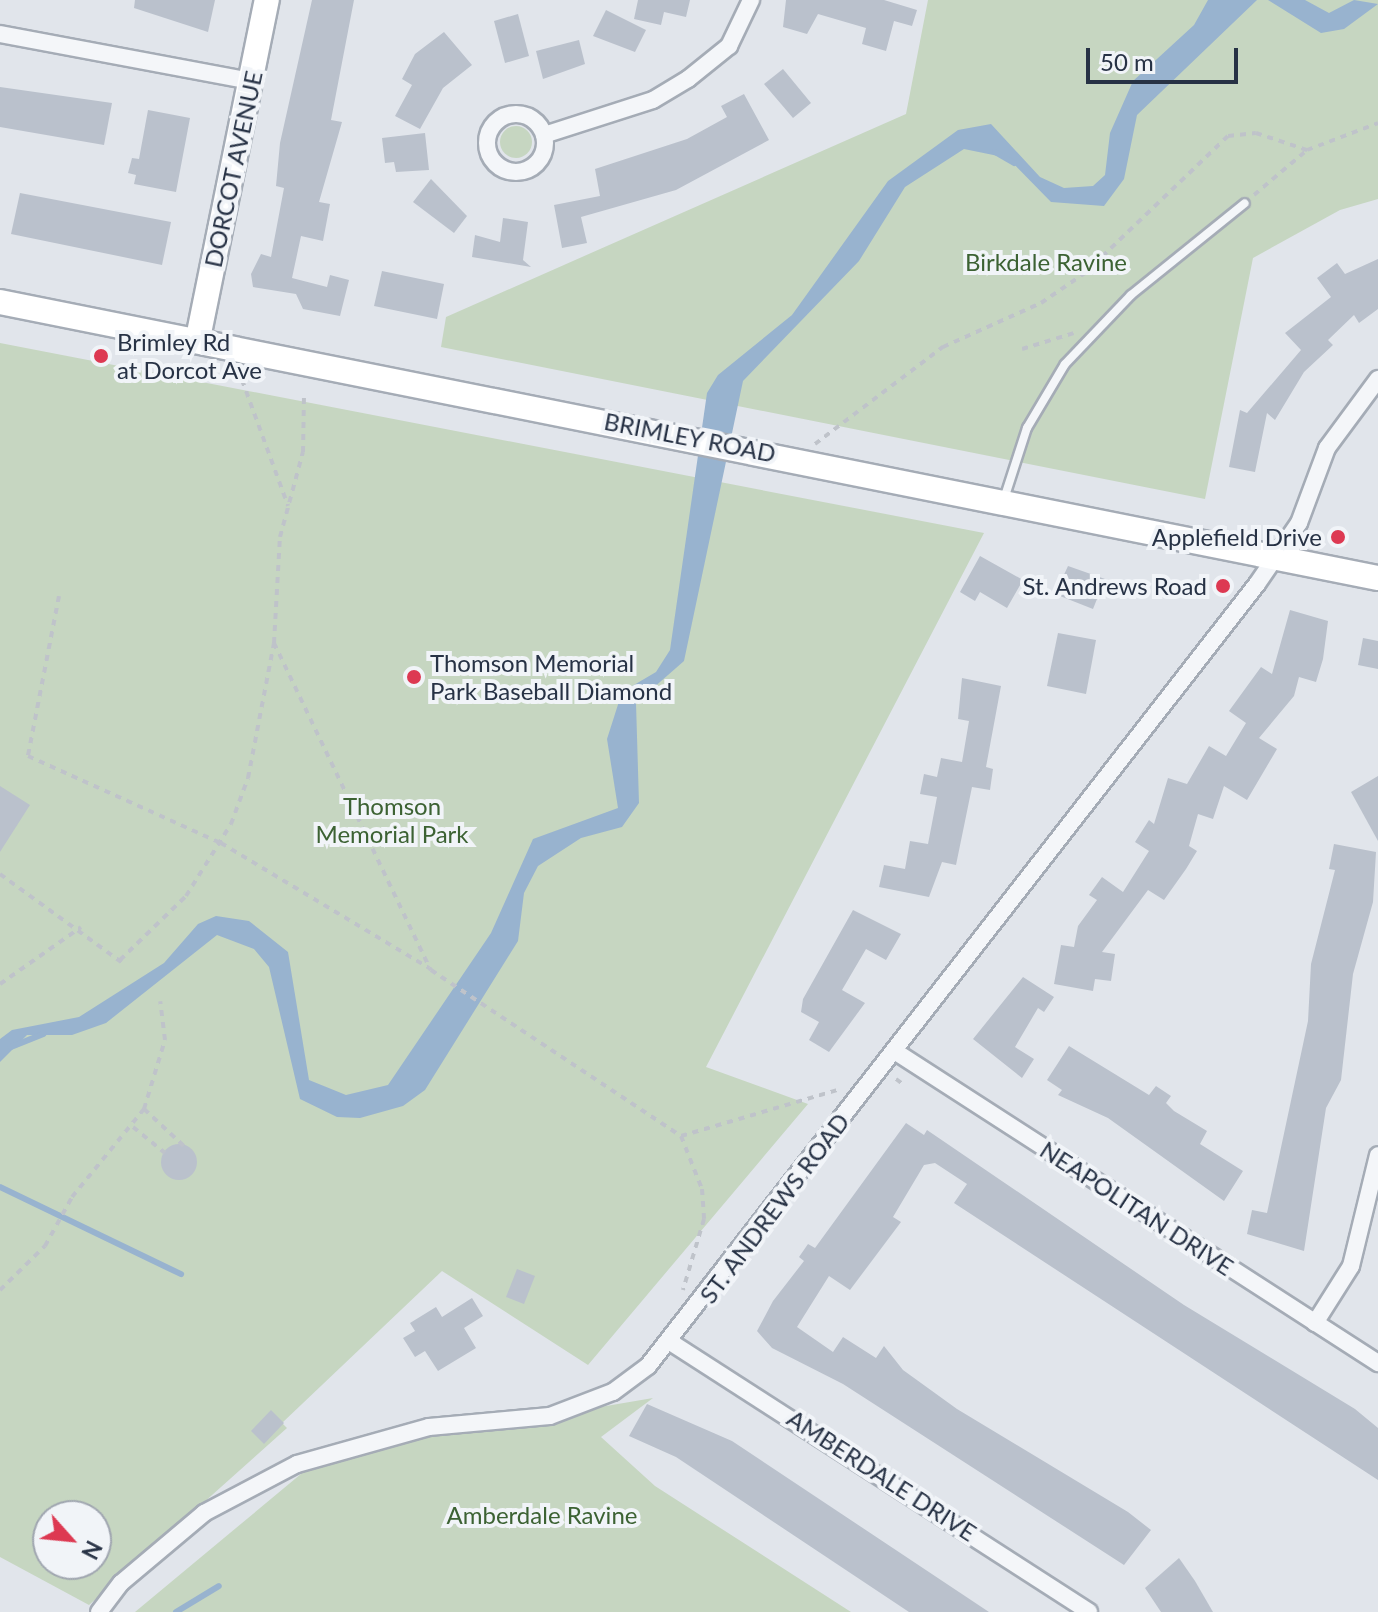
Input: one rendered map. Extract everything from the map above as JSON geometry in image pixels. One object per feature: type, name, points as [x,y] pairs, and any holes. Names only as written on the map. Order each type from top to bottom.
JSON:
[{"type":"main road","name":"DORCOT AVENUE","points":[[198,338],[267,0]]},
{"type":"main road","name":"BRIMLEY ROAD","points":[[0,302],[198,338],[1378,578]]},
{"type":"street","points":[[544,135],[653,100],[688,79],[729,46],[751,0]]},
{"type":"street","points":[[0,34],[252,81]]},
{"type":"street","points":[[1276,556],[1299,523],[1327,448],[1378,379]]},
{"type":"street","name":"ST. ANDREWS ROAD","points":[[99,1612],[121,1583],[204,1513],[268,1477],[350,1445],[429,1427],[559,1414],[626,1385],[672,1343],[1276,556]]},
{"type":"street","name":"NEAPOLITAN DRIVE","points":[[896,1052],[1378,1363]]},
{"type":"street","points":[[1315,1323],[1351,1266],[1378,1155]]},
{"type":"street","name":"AMBERDALE DRIVE","points":[[672,1343],[1089,1612]]},
{"type":"lane","points":[[1004,500],[1027,428],[1065,364],[1103,324],[1245,203]]},
{"type":"path","points":[[1245,203],[1307,150],[1378,123]]},
{"type":"path","points":[[802,460],[857,406],[943,347],[1041,303],[1085,273],[1228,136],[1256,133],[1307,150]]},
{"type":"path","points":[[1022,349],[1103,324]]},
{"type":"path","points":[[242,380],[288,508]]},
{"type":"path","points":[[0,874],[81,927],[122,962],[186,896],[221,843],[248,778],[274,643],[276,565],[303,452],[304,392]]},
{"type":"path","points":[[59,596],[28,756],[221,843],[431,970],[681,1136],[702,1189],[704,1219],[679,1297]]},
{"type":"path","points":[[274,643],[431,970]]},
{"type":"path","points":[[0,984],[81,927]]},
{"type":"path","points":[[0,1290],[58,1226],[72,1197],[133,1127],[144,1109],[165,1040],[160,1001]]},
{"type":"path","points":[[896,1079],[903,1084]]},
{"type":"path","points":[[681,1136],[853,1087]]},
{"type":"path","points":[[144,1109],[184,1146]]},
{"type":"path","points":[[133,1127],[165,1153]]},
{"type":"green space","name":"Birkdale Ravine","points":[[928,0],[1378,0],[1378,199],[1340,210],[1253,258],[1205,499],[441,347],[446,317],[906,114]]},
{"type":"green space","points":[[516,126],[527,131],[532,142],[527,153],[516,158],[505,153],[500,142],[505,131]]},
{"type":"green space","name":"Thomson Memorial Park","points":[[0,343],[984,533],[706,1067],[808,1104],[588,1365],[442,1271],[282,1423],[287,1428],[89,1605],[43,1580],[112,1580],[112,1500],[32,1500],[32,1574],[0,1557]]},
{"type":"green space","name":"Amberdale Ravine","points":[[653,1398],[601,1437],[655,1486],[851,1612],[135,1612],[325,1454]]},
{"type":"water","points":[[1208,0],[1257,0],[1137,115],[1124,179],[1104,206],[1051,202],[1008,158],[964,149],[905,187],[859,261],[743,381],[684,661],[636,703],[639,803],[622,827],[581,838],[538,866],[524,893],[518,941],[425,1090],[403,1106],[360,1118],[337,1117],[300,1099],[269,967],[254,949],[217,935],[106,1023],[72,1035],[27,1035],[0,1062],[0,1039],[12,1030],[79,1017],[164,963],[198,924],[216,916],[249,921],[288,952],[309,1080],[346,1095],[388,1085],[491,933],[533,839],[618,808],[607,739],[622,692],[656,672],[670,650],[707,393],[718,375],[792,315],[888,181],[958,130],[991,124],[1040,177],[1064,188],[1093,186],[1105,175],[1110,133],[1133,81],[1194,25]]},
{"type":"water","points":[[1268,0],[1305,0],[1329,13],[1354,0],[1378,4],[1344,29],[1321,33]]},
{"type":"building","points":[[135,0],[215,0],[208,32],[134,8]]},
{"type":"building","points":[[312,0],[354,0],[331,120],[342,122],[319,202],[330,204],[323,241],[301,236],[292,278],[327,287],[330,275],[349,280],[340,316],[303,309],[296,294],[253,287],[251,274],[261,254],[271,257],[284,188],[276,186],[280,143]]},
{"type":"building","points":[[638,0],[690,0],[686,17],[664,12],[661,25],[634,19]]},
{"type":"building","points":[[786,0],[884,0],[917,10],[912,26],[894,21],[886,51],[862,44],[866,28],[818,14],[807,34],[783,27]]},
{"type":"building","points":[[606,10],[646,30],[635,52],[593,36]]},
{"type":"building","points":[[518,14],[529,56],[505,63],[494,21]]},
{"type":"building","points":[[444,32],[472,65],[443,88],[420,129],[395,116],[412,85],[402,79],[415,54]]},
{"type":"building","points":[[579,40],[585,64],[543,79],[536,51]]},
{"type":"building","points":[[783,69],[811,103],[793,118],[764,84]]},
{"type":"building","points":[[0,87],[112,103],[104,145],[0,127]]},
{"type":"building","points":[[744,94],[769,140],[676,190],[581,217],[587,243],[562,248],[554,205],[600,196],[595,169],[687,139],[727,117],[721,106]]},
{"type":"building","points":[[148,110],[190,118],[176,192],[134,184],[136,175],[128,173],[132,158],[139,159]]},
{"type":"building","points":[[425,133],[429,170],[396,172],[394,162],[385,163],[382,138]]},
{"type":"building","points":[[431,179],[467,216],[454,233],[413,202]]},
{"type":"building","points":[[20,193],[171,222],[162,265],[11,234]]},
{"type":"building","points":[[503,218],[528,222],[523,260],[531,267],[472,257],[475,235],[500,242]]},
{"type":"building","points":[[1378,259],[1378,309],[1359,323],[1354,315],[1328,340],[1333,345],[1304,372],[1275,420],[1267,413],[1255,472],[1229,467],[1240,410],[1247,413],[1301,350],[1285,333],[1331,297],[1317,278],[1337,263],[1345,274]]},
{"type":"building","points":[[382,271],[444,284],[437,319],[374,306]]},
{"type":"building","points":[[980,556],[1023,580],[1007,608],[980,592],[975,601],[960,592]]},
{"type":"building","points":[[1068,566],[1105,579],[1093,609],[1055,594]]},
{"type":"building","points":[[1290,610],[1328,621],[1323,659],[1316,682],[1299,677],[1294,696],[1259,738],[1277,749],[1247,800],[1224,786],[1213,819],[1198,814],[1189,846],[1197,851],[1186,869],[1164,900],[1148,890],[1102,952],[1115,954],[1111,981],[1095,979],[1093,991],[1054,984],[1061,945],[1074,947],[1078,926],[1097,900],[1089,895],[1102,877],[1123,892],[1149,851],[1135,842],[1149,820],[1154,824],[1168,778],[1187,784],[1209,746],[1226,756],[1246,723],[1229,711],[1261,667],[1272,674]]},
{"type":"building","points":[[1058,633],[1096,640],[1086,694],[1047,686]]},
{"type":"building","points":[[1363,638],[1378,641],[1378,669],[1358,665]]},
{"type":"building","points":[[962,678],[1001,686],[986,767],[993,769],[990,790],[972,787],[956,865],[942,862],[929,897],[879,887],[884,865],[905,869],[910,841],[928,844],[937,797],[920,794],[924,774],[937,777],[941,758],[962,762],[969,721],[958,719]]},
{"type":"building","points":[[1378,776],[1378,841],[1351,792]]},
{"type":"building","points":[[0,786],[30,805],[0,852]]},
{"type":"building","points":[[1334,844],[1376,852],[1373,902],[1353,974],[1341,1080],[1326,1108],[1304,1251],[1247,1234],[1252,1210],[1267,1213],[1308,1021],[1311,964],[1335,870],[1329,869]]},
{"type":"building","points":[[853,910],[901,934],[886,960],[866,949],[842,990],[865,1003],[829,1052],[809,1040],[819,1022],[801,1012],[803,999]]},
{"type":"building","points":[[1023,977],[1054,997],[1044,1012],[1038,1008],[1015,1047],[1034,1059],[1022,1078],[973,1039]]},
{"type":"building","points":[[1069,1046],[1149,1095],[1156,1086],[1171,1096],[1166,1103],[1174,1111],[1207,1131],[1200,1144],[1243,1171],[1224,1201],[1108,1118],[1058,1095],[1062,1090],[1047,1080]]},
{"type":"building","points":[[906,1123],[924,1135],[927,1130],[1184,1305],[1355,1409],[1378,1428],[1378,1480],[954,1203],[967,1184],[935,1163],[924,1165],[893,1217],[901,1222],[850,1290],[829,1276],[797,1327],[833,1352],[843,1337],[876,1358],[884,1346],[903,1370],[957,1409],[1128,1512],[1151,1530],[1124,1565],[843,1384],[772,1348],[757,1331],[773,1301],[804,1261],[799,1257],[808,1244],[815,1248]]},
{"type":"building","points":[[179,1144],[192,1149],[197,1162],[192,1175],[179,1180],[166,1175],[161,1162],[166,1149]]},
{"type":"building","points":[[517,1269],[535,1276],[524,1304],[506,1297]]},
{"type":"building","points":[[472,1298],[483,1316],[464,1328],[476,1348],[438,1371],[425,1351],[415,1357],[403,1338],[415,1331],[410,1323],[436,1307],[442,1317]]},
{"type":"building","points":[[647,1404],[732,1441],[989,1612],[909,1612],[676,1457],[629,1436]]},
{"type":"building","points":[[271,1410],[284,1423],[264,1444],[251,1431]]},
{"type":"building","points":[[1179,1558],[1213,1612],[1161,1612],[1145,1588]]},
{"type":"waterway","points":[[995,152],[1014,163]]},
{"type":"waterway","points":[[11,1047],[43,1034]]},
{"type":"waterway","points":[[0,1187],[181,1274]]},
{"type":"waterway","points":[[176,1612],[219,1586]]},
{"type":"place","name":"Brimley Rd at Dorcot Ave","points":[[101,356]]},
{"type":"place","name":"Applefield Drive","points":[[1338,537]]},
{"type":"place","name":"St. Andrews Road","points":[[1223,586]]},
{"type":"place","name":"Thomson Memorial Park Baseball Diamond","points":[[414,677]]}]
